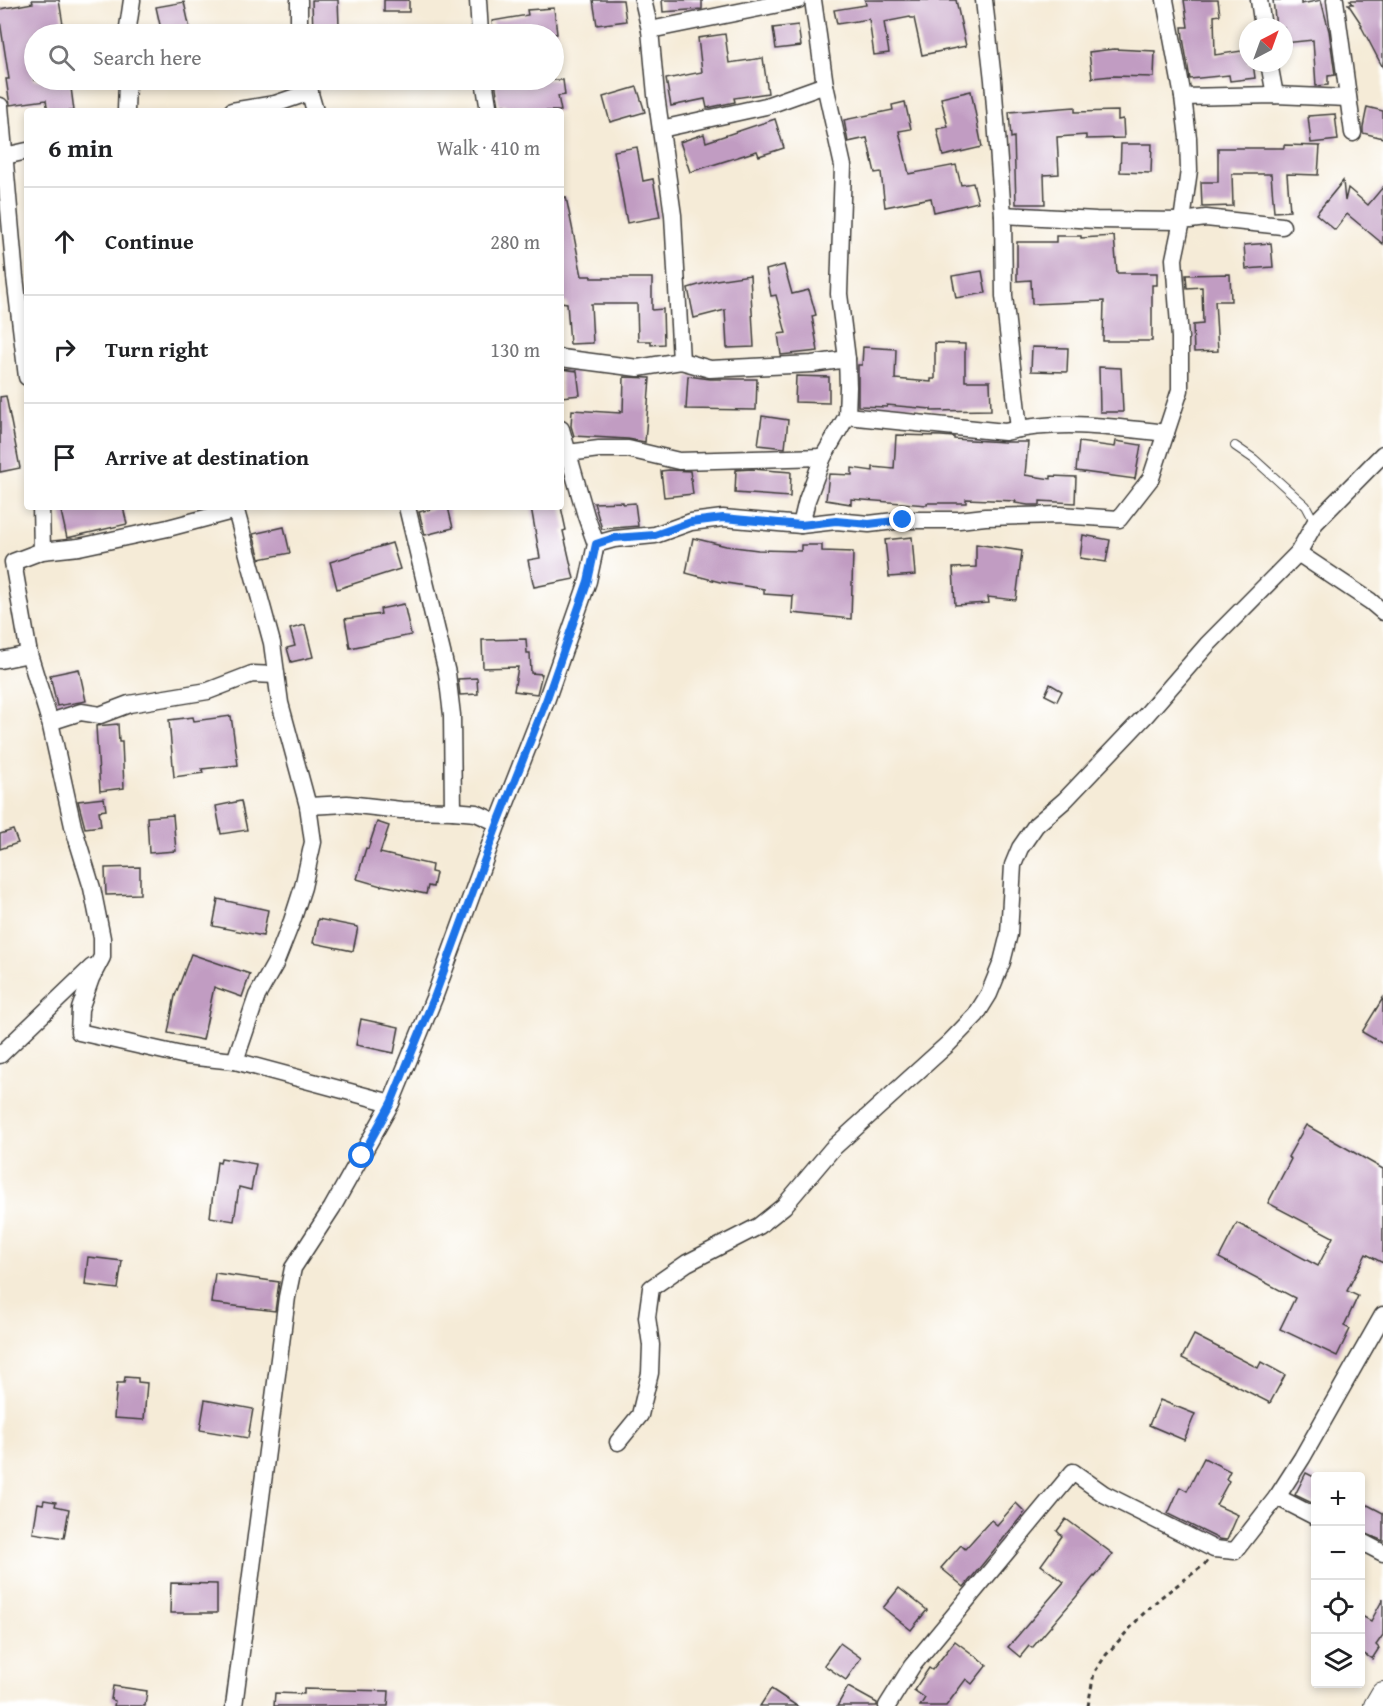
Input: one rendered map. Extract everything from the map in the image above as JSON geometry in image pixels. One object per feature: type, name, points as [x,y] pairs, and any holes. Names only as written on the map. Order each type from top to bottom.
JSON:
[{"type":"main road","points":[[1376,1706],[1383,1694]]},
{"type":"street","points":[[128,24],[132,0]]},
{"type":"street","points":[[299,0],[299,24]]},
{"type":"street","points":[[478,0],[479,24]]},
{"type":"street","points":[[643,0],[650,30],[656,94],[674,215],[681,361]]},
{"type":"street","points":[[650,30],[798,0]]},
{"type":"street","points":[[801,525],[807,500],[823,457],[847,416],[847,359],[839,294],[843,166],[825,84],[813,0]]},
{"type":"street","points":[[984,0],[993,80],[1003,214],[1004,296],[1019,429]]},
{"type":"street","points":[[596,544],[614,538],[655,535],[691,522],[723,518],[801,525],[836,521],[869,524],[903,520],[1060,515],[1119,519],[1151,478],[1180,390],[1180,338],[1174,259],[1189,171],[1188,138],[1183,97],[1165,0]]},
{"type":"street","points":[[1259,0],[1262,18]]},
{"type":"street","points":[[1335,0],[1353,133]]},
{"type":"street","points":[[1271,72],[1275,95]]},
{"type":"street","points":[[661,129],[766,106],[825,84]]},
{"type":"street","points":[[126,108],[127,90]]},
{"type":"street","points":[[250,108],[274,104],[300,90]]},
{"type":"street","points":[[309,90],[314,108]]},
{"type":"street","points":[[486,90],[489,108]]},
{"type":"street","points":[[1183,97],[1275,95],[1348,98]]},
{"type":"street","points":[[0,106],[15,277],[24,341]]},
{"type":"street","points":[[5,156],[24,152]]},
{"type":"street","points":[[1003,214],[1096,220],[1182,221],[1206,218],[1282,226]]},
{"type":"street","points":[[564,358],[638,368],[681,361],[710,369],[847,359]]},
{"type":"street","points":[[847,416],[1005,432],[1019,429],[1091,425],[1167,433]]},
{"type":"street","points":[[234,1706],[287,1297],[294,1268],[338,1198],[391,1103],[434,998],[498,823],[546,701],[588,581],[596,544],[564,439]]},
{"type":"street","points":[[568,453],[599,449],[628,449],[679,461],[823,457]]},
{"type":"street","points":[[618,1442],[640,1415],[650,1373],[651,1345],[646,1317],[651,1288],[687,1263],[759,1226],[784,1206],[832,1149],[949,1043],[976,1014],[989,994],[1002,962],[1009,934],[1013,865],[1020,848],[1036,825],[1065,800],[1146,715],[1207,645],[1298,554],[1315,523],[1383,454]]},
{"type":"street","points":[[41,510],[42,551]]},
{"type":"street","points":[[228,510],[168,528],[42,551],[13,562],[29,654],[50,722],[73,826],[92,888],[102,938],[102,957],[91,978],[80,1009],[79,1032],[186,1056],[235,1061],[391,1103]]},
{"type":"street","points":[[235,1061],[257,996],[275,964],[303,887],[313,842],[308,806],[280,703],[272,643],[236,510]]},
{"type":"street","points":[[408,510],[447,673],[452,715],[453,811]]},
{"type":"street","points":[[1298,554],[1383,612]]},
{"type":"street","points":[[0,660],[29,654]]},
{"type":"street","points":[[50,722],[81,712],[100,715],[129,704],[208,691],[252,674],[276,675]]},
{"type":"street","points":[[308,806],[347,804],[401,810],[476,813],[498,823]]},
{"type":"street","points":[[0,1055],[102,957]]},
{"type":"street","points":[[887,1706],[912,1666],[1073,1472],[1104,1494],[1214,1549],[1235,1551],[1277,1497],[1302,1458],[1383,1315]]},
{"type":"street","points":[[1277,1497],[1311,1514]]},
{"type":"street","points":[[1365,1544],[1383,1553]]},
{"type":"lane","points":[[1235,446],[1254,459],[1306,506],[1315,523]]},
{"type":"path","points":[[1088,1706],[1094,1673],[1106,1655],[1160,1598],[1204,1565],[1214,1549]]},
{"type":"building","points":[[32,0],[59,0],[63,24],[24,24],[24,90],[71,90],[74,108],[47,108],[46,100],[10,105],[0,9],[33,3]]},
{"type":"building","points":[[312,0],[338,0],[339,24],[313,24]]},
{"type":"building","points":[[384,0],[409,0],[409,12],[384,12]]},
{"type":"building","points":[[593,0],[623,0],[626,21],[597,25]]},
{"type":"building","points":[[662,0],[702,0],[702,9],[663,12]]},
{"type":"building","points":[[865,0],[956,0],[966,46],[922,55],[914,18],[910,17],[884,22],[889,53],[874,55],[869,19],[837,24],[834,10],[866,5]]},
{"type":"building","points":[[1184,0],[1218,0],[1220,15],[1214,16],[1215,55],[1239,51],[1239,72],[1254,72],[1255,78],[1230,81],[1229,75],[1190,79],[1182,27],[1188,27]]},
{"type":"building","points":[[1273,0],[1301,0],[1301,4],[1321,0],[1329,31],[1335,75],[1328,76],[1328,85],[1316,86],[1313,40],[1293,42],[1293,18],[1275,18]]},
{"type":"building","points":[[1350,0],[1383,0],[1383,68],[1362,25],[1348,4],[1353,4]]},
{"type":"building","points":[[184,2],[189,24],[160,24],[156,7]]},
{"type":"building","points":[[554,8],[556,24],[492,24],[492,21],[528,15],[527,10]]},
{"type":"building","points":[[798,25],[801,46],[776,49],[773,28]]},
{"type":"building","points":[[725,34],[729,63],[763,58],[768,93],[734,98],[735,102],[707,108],[705,99],[671,106],[666,79],[702,72],[698,38]]},
{"type":"building","points":[[1114,49],[1155,51],[1154,77],[1092,78],[1089,52]]},
{"type":"building","points":[[637,87],[645,112],[610,122],[603,97]]},
{"type":"building","points":[[564,88],[565,95],[558,96],[560,108],[499,106],[496,90],[564,90]]},
{"type":"building","points":[[971,91],[982,147],[943,156],[937,129],[948,127],[941,98]]},
{"type":"building","points":[[905,102],[911,129],[899,131],[909,174],[956,165],[961,185],[973,183],[978,202],[934,212],[931,198],[885,207],[881,172],[875,173],[867,138],[848,142],[844,120],[893,110],[892,105]]},
{"type":"building","points":[[1075,107],[1075,112],[1118,111],[1118,120],[1123,119],[1124,138],[1086,139],[1086,135],[1057,137],[1059,174],[1044,175],[1045,204],[1016,204],[1014,137],[1011,138],[1009,112]]},
{"type":"building","points":[[1367,107],[1383,111],[1383,138],[1363,133]]},
{"type":"building","points":[[1335,114],[1338,140],[1311,143],[1308,116]]},
{"type":"building","points":[[775,119],[784,148],[759,156],[757,151],[690,172],[680,142],[704,134],[706,142]]},
{"type":"building","points":[[1121,144],[1152,144],[1151,173],[1120,172]]},
{"type":"building","points":[[1284,145],[1320,146],[1318,175],[1287,174],[1290,211],[1274,212],[1271,174],[1232,174],[1233,206],[1202,207],[1201,182],[1218,182],[1218,148],[1284,148]]},
{"type":"building","points":[[637,147],[643,181],[653,179],[660,217],[627,223],[614,151]]},
{"type":"building","points":[[1343,181],[1345,201],[1348,188],[1368,205],[1383,187],[1383,244],[1347,214],[1335,230],[1316,214]]},
{"type":"building","points":[[564,197],[566,197],[582,276],[652,278],[652,310],[663,309],[664,344],[651,345],[651,341],[638,341],[637,304],[591,304],[593,343],[570,344],[567,303],[564,302]]},
{"type":"building","points":[[1056,236],[1081,236],[1081,238],[1114,236],[1117,273],[1157,273],[1157,285],[1152,285],[1152,341],[1103,341],[1104,301],[1032,304],[1031,280],[1017,281],[1017,242],[1056,242]]},
{"type":"building","points":[[1271,243],[1273,267],[1246,269],[1244,245]]},
{"type":"building","points":[[784,265],[792,294],[809,290],[816,315],[812,316],[818,351],[781,355],[778,334],[786,333],[776,295],[771,296],[766,270]]},
{"type":"building","points":[[982,271],[986,293],[956,298],[952,276]]},
{"type":"building","points":[[1230,274],[1231,301],[1215,301],[1218,351],[1194,352],[1193,325],[1203,324],[1202,287],[1187,288],[1186,275]]},
{"type":"building","points":[[750,275],[754,347],[727,348],[725,310],[694,318],[688,288],[716,280]]},
{"type":"building","points":[[935,343],[965,344],[965,381],[990,381],[991,410],[931,411],[931,409],[887,405],[887,407],[858,406],[858,365],[862,365],[863,347],[896,349],[895,379],[931,382],[931,379],[935,379]]},
{"type":"building","points":[[1032,347],[1068,348],[1067,372],[1031,371]]},
{"type":"building","points":[[1099,367],[1121,368],[1123,412],[1100,412]]},
{"type":"building","points":[[564,369],[577,371],[580,395],[564,397]]},
{"type":"building","points":[[688,376],[710,379],[757,379],[756,410],[686,409]]},
{"type":"building","points":[[796,376],[829,377],[829,403],[795,402]]},
{"type":"building","points":[[624,377],[650,378],[645,442],[574,436],[571,426],[572,410],[623,412]]},
{"type":"building","points":[[6,396],[20,468],[0,472],[0,397]]},
{"type":"building","points":[[762,416],[788,420],[785,448],[758,445]]},
{"type":"building","points":[[896,435],[1028,442],[1025,475],[1051,479],[1051,476],[1076,477],[1075,503],[1040,501],[1040,505],[1028,505],[1015,503],[1016,501],[966,499],[966,503],[927,503],[927,505],[851,499],[851,504],[826,500],[829,474],[852,475],[852,468],[873,471],[873,467],[894,469]]},
{"type":"building","points":[[1116,441],[1141,445],[1135,479],[1076,471],[1079,442],[1115,447]]},
{"type":"building","points":[[736,470],[791,472],[790,497],[735,493]]},
{"type":"building","points":[[661,471],[690,471],[693,494],[664,497]]},
{"type":"building","points":[[623,502],[623,504],[635,503],[638,526],[602,529],[594,503]]},
{"type":"building","points":[[61,510],[124,510],[127,524],[67,538]]},
{"type":"building","points":[[449,510],[453,528],[425,535],[419,512]]},
{"type":"building","points":[[532,510],[562,510],[566,530],[563,531],[574,579],[534,587],[528,560],[540,558]]},
{"type":"building","points":[[284,527],[290,553],[260,559],[253,534]]},
{"type":"building","points":[[1083,535],[1110,540],[1106,562],[1080,558]]},
{"type":"building","points":[[912,537],[915,575],[889,577],[885,540]]},
{"type":"building","points":[[693,538],[726,546],[758,550],[801,551],[801,545],[822,545],[822,551],[853,552],[851,619],[792,613],[793,596],[764,594],[764,589],[720,582],[686,573]]},
{"type":"building","points":[[392,543],[400,569],[337,589],[330,562]]},
{"type":"building","points":[[976,544],[1022,551],[1016,600],[988,597],[989,603],[955,605],[953,568],[976,567]]},
{"type":"building","points":[[404,604],[411,635],[350,648],[345,619],[381,614],[380,609]]},
{"type":"building","points":[[305,625],[313,657],[291,662],[287,648],[295,646],[290,629]]},
{"type":"building","points":[[526,639],[527,653],[530,653],[531,673],[542,674],[537,694],[514,691],[518,667],[483,668],[482,640]]},
{"type":"building","points":[[79,669],[86,701],[57,706],[50,675]]},
{"type":"building","points":[[477,678],[478,694],[460,695],[458,679]]},
{"type":"building","points":[[1050,684],[1062,691],[1057,701],[1045,695]]},
{"type":"building","points":[[231,716],[238,765],[202,769],[203,773],[174,777],[169,720],[193,717],[194,721]]},
{"type":"building","points":[[118,724],[119,742],[122,742],[124,788],[100,791],[96,726]]},
{"type":"building","points":[[104,798],[106,810],[99,811],[101,826],[85,828],[78,801]]},
{"type":"building","points":[[241,801],[247,830],[221,834],[216,806]]},
{"type":"building","points":[[173,815],[176,851],[149,853],[147,817]]},
{"type":"building","points":[[377,822],[389,826],[380,853],[432,865],[431,872],[436,873],[433,887],[428,886],[426,894],[357,879]]},
{"type":"building","points":[[13,830],[18,843],[0,849],[0,834]]},
{"type":"building","points":[[140,867],[140,894],[106,895],[105,868]]},
{"type":"building","points":[[218,899],[268,910],[263,936],[213,926]]},
{"type":"building","points":[[318,919],[358,927],[353,951],[313,943]]},
{"type":"building","points":[[191,954],[250,974],[242,997],[214,987],[203,1040],[168,1033],[175,996]]},
{"type":"building","points":[[1383,998],[1383,1044],[1362,1032]]},
{"type":"building","points":[[361,1019],[399,1027],[394,1053],[356,1045]]},
{"type":"building","points":[[1306,1125],[1383,1169],[1383,1263],[1366,1254],[1347,1291],[1358,1296],[1344,1326],[1350,1329],[1337,1356],[1280,1329],[1295,1298],[1219,1258],[1237,1223],[1318,1266],[1333,1237],[1268,1203],[1291,1159],[1288,1157]]},
{"type":"building","points":[[221,1158],[256,1164],[251,1190],[239,1187],[234,1221],[210,1217],[217,1162],[220,1163]]},
{"type":"building","points":[[88,1257],[122,1261],[118,1289],[85,1285]]},
{"type":"building","points":[[215,1273],[279,1282],[275,1311],[211,1303]]},
{"type":"building","points":[[1194,1335],[1258,1368],[1261,1362],[1285,1375],[1270,1403],[1182,1358]]},
{"type":"building","points":[[125,1377],[138,1378],[138,1382],[147,1383],[144,1420],[114,1418],[117,1383],[124,1383]]},
{"type":"building","points":[[205,1400],[253,1409],[248,1438],[200,1430]]},
{"type":"building","points":[[1160,1400],[1195,1414],[1184,1440],[1149,1425]]},
{"type":"building","points":[[1204,1458],[1230,1471],[1226,1479],[1229,1481],[1216,1505],[1238,1515],[1227,1540],[1219,1539],[1168,1514],[1180,1487],[1187,1491]]},
{"type":"building","points":[[1306,1473],[1311,1476],[1311,1503],[1295,1495]]},
{"type":"building","points":[[44,1500],[56,1502],[55,1506],[69,1509],[64,1538],[33,1533],[38,1503],[43,1504]]},
{"type":"building","points":[[1016,1503],[1025,1512],[964,1587],[941,1568],[961,1545],[965,1549],[991,1520],[997,1525]]},
{"type":"building","points":[[1365,1504],[1383,1513],[1383,1541],[1365,1533]]},
{"type":"building","points":[[1066,1519],[1113,1554],[1032,1648],[1029,1646],[1020,1657],[1008,1647],[1064,1582],[1041,1565],[1062,1536],[1057,1531]]},
{"type":"building","points":[[171,1583],[217,1584],[217,1613],[170,1613]]},
{"type":"building","points":[[899,1588],[927,1610],[911,1630],[883,1608]]},
{"type":"building","points":[[1383,1599],[1383,1635],[1376,1645],[1379,1648],[1372,1659],[1365,1654],[1365,1618],[1371,1621]]},
{"type":"building","points":[[955,1641],[987,1665],[972,1684],[966,1679],[946,1706],[920,1706],[925,1698],[914,1690],[929,1668],[932,1670]]},
{"type":"building","points":[[840,1643],[861,1658],[846,1680],[824,1665]]},
{"type":"building","points":[[113,1686],[147,1691],[145,1706],[114,1706],[115,1701],[111,1700]]},
{"type":"building","points":[[848,1687],[877,1703],[877,1706],[837,1706]]},
{"type":"building","points":[[304,1689],[389,1691],[388,1706],[274,1706],[275,1693],[304,1694]]},
{"type":"building","points":[[771,1689],[797,1706],[760,1706]]},
{"type":"route","points":[[362,1156],[391,1103],[434,998],[498,823],[546,701],[588,581],[596,544],[614,538],[655,535],[691,522],[723,518],[801,525],[836,521],[869,524],[903,520]]}]
